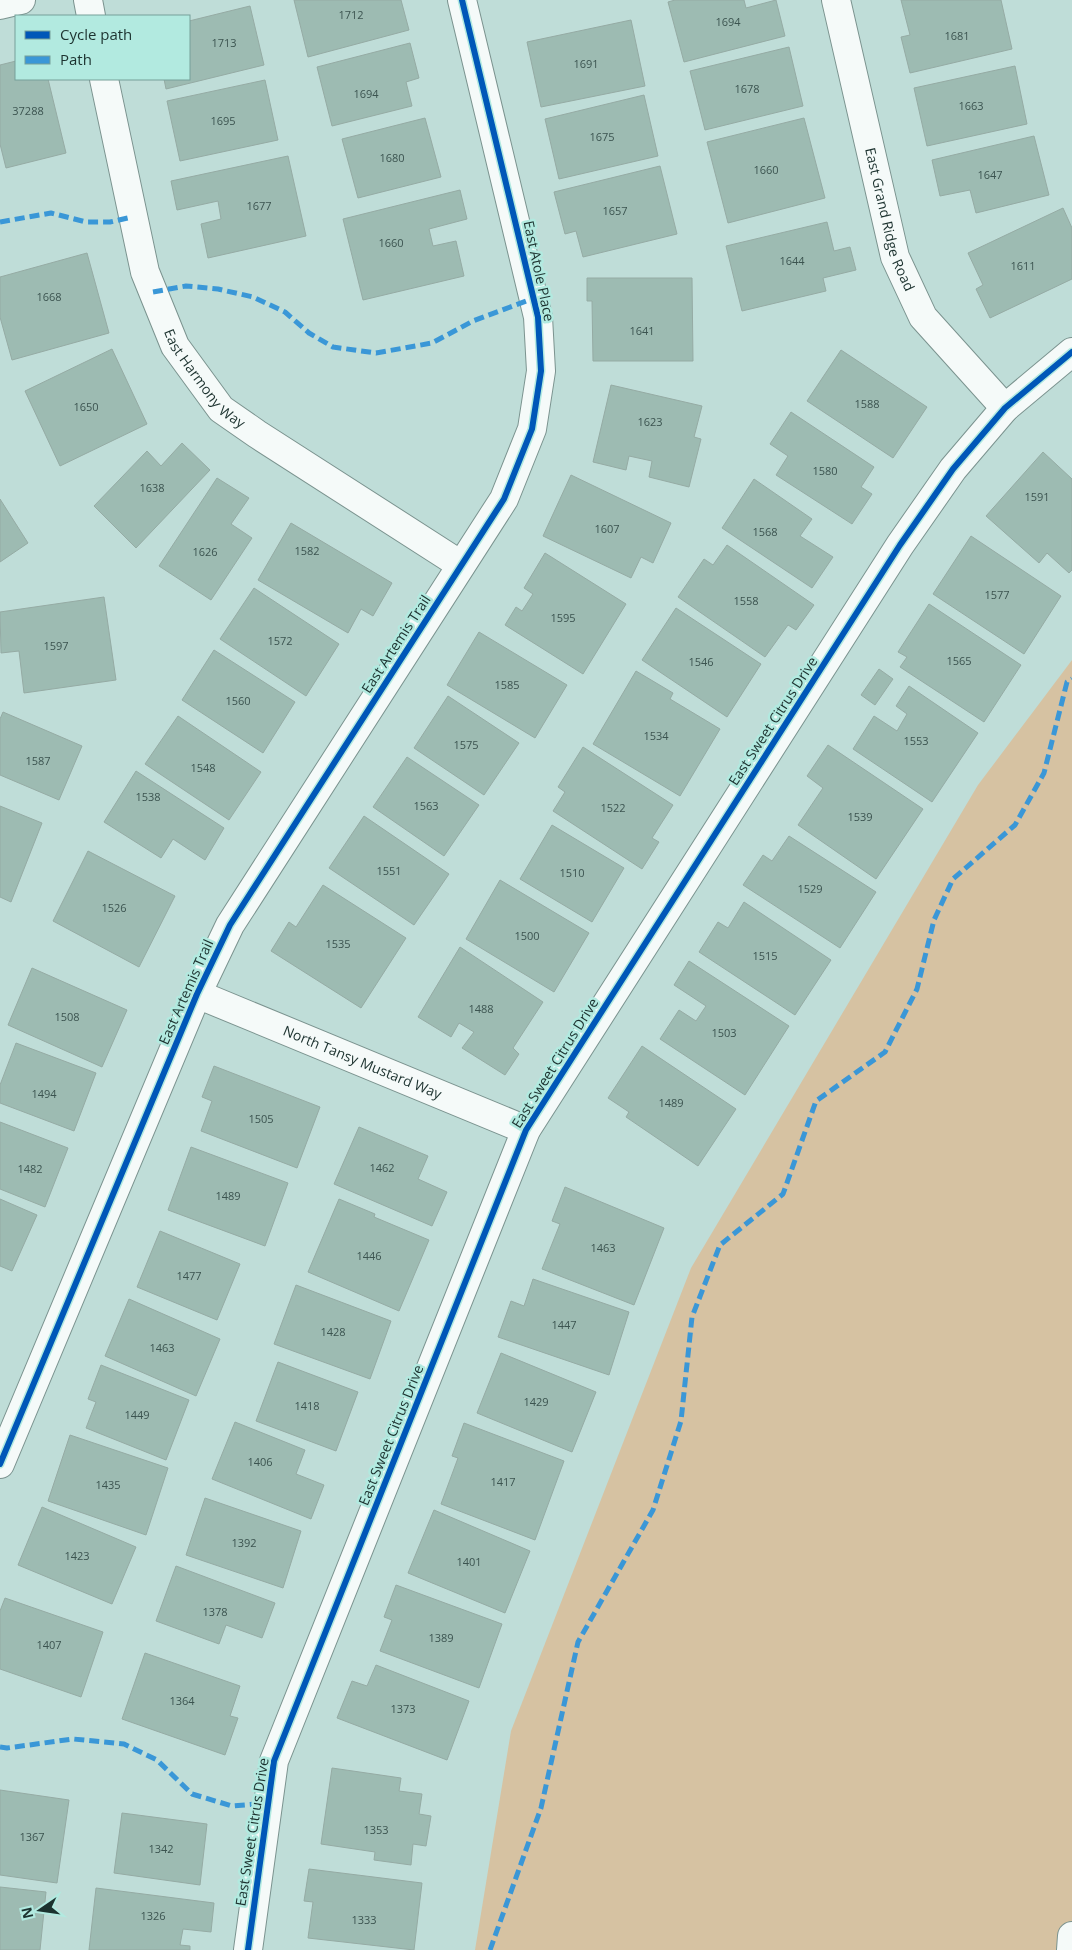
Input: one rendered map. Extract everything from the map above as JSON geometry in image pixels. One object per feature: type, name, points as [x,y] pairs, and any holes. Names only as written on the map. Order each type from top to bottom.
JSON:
[{"type":"street","points":[[0,5],[21,0]]},
{"type":"street","points":[[88,0],[92,15]]},
{"type":"street","name":"East Atole Place","points":[[461,565],[508,490],[532,429],[541,371],[538,318],[462,0]]},
{"type":"street","name":"East Grand Ridge Road","points":[[836,0],[895,257],[923,317],[1006,408]]},
{"type":"street","name":"East Harmony Way","points":[[104,80],[145,272],[174,346],[220,409],[461,565]]},
{"type":"street","name":"East Sweet Citrus Drive","points":[[248,1950],[274,1761],[526,1130],[900,545],[953,469],[1006,408],[1072,352]]},
{"type":"street","name":"East Artemis Trail","points":[[0,1464],[198,994],[230,925],[461,565]]},
{"type":"street","name":"North Tansy Mustard Way","points":[[198,994],[526,1130]]},
{"type":"street","points":[[1071,1950],[1072,1936]]},
{"type":"shaded area","points":[[1072,660],[1072,1950],[475,1950],[511,1731],[691,1268],[978,785]]},
{"type":"building","points":[[294,0],[401,0],[409,30],[308,57]]},
{"type":"building","points":[[675,0],[744,0],[746,8],[776,0],[785,36],[684,62],[668,2]]},
{"type":"building","points":[[901,0],[1001,0],[1012,49],[910,73],[901,37],[910,35]]},
{"type":"building","points":[[250,6],[264,65],[166,89],[164,80],[190,80],[190,21]]},
{"type":"building","points":[[631,20],[645,86],[541,107],[527,42]]},
{"type":"building","points":[[410,43],[419,78],[406,82],[412,106],[332,126],[317,67]]},
{"type":"building","points":[[789,47],[803,106],[705,130],[690,71]]},
{"type":"building","points":[[15,61],[15,80],[48,80],[66,153],[6,168],[0,144],[0,65]]},
{"type":"building","points":[[1015,66],[1027,124],[927,146],[914,88]]},
{"type":"building","points":[[265,80],[278,140],[180,161],[167,101]]},
{"type":"building","points":[[644,95],[658,156],[559,179],[545,119]]},
{"type":"building","points":[[425,118],[441,177],[358,198],[342,139]]},
{"type":"building","points":[[804,118],[825,198],[728,223],[707,142]]},
{"type":"building","points":[[1034,136],[1049,195],[976,213],[970,190],[940,196],[932,160]]},
{"type":"building","points":[[288,156],[306,236],[208,258],[201,224],[221,219],[218,201],[177,210],[171,181]]},
{"type":"building","points":[[660,166],[677,234],[583,257],[576,231],[565,234],[554,192]]},
{"type":"building","points":[[460,190],[467,219],[429,229],[433,246],[456,241],[464,276],[363,300],[343,219]]},
{"type":"building","points":[[1063,208],[1072,228],[1072,279],[990,318],[976,289],[983,285],[968,253]]},
{"type":"building","points":[[827,222],[834,251],[850,247],[856,270],[823,278],[826,291],[742,311],[726,246]]},
{"type":"building","points":[[87,253],[109,333],[12,360],[0,317],[0,277]]},
{"type":"building","points":[[587,278],[692,278],[693,361],[593,361],[592,301],[587,301]]},
{"type":"building","points":[[112,349],[147,424],[60,466],[25,391]]},
{"type":"building","points":[[841,350],[927,407],[893,458],[807,401]]},
{"type":"building","points":[[611,385],[702,406],[694,437],[701,439],[689,487],[649,477],[652,461],[629,456],[626,470],[593,462]]},
{"type":"building","points":[[791,412],[874,467],[861,487],[872,494],[852,524],[776,475],[788,456],[770,444]]},
{"type":"building","points":[[182,443],[210,470],[136,548],[94,506],[147,451],[161,466]]},
{"type":"building","points":[[1043,452],[1072,479],[1072,570],[1069,573],[1047,553],[1039,563],[986,516]]},
{"type":"building","points":[[571,475],[671,523],[653,563],[641,557],[631,578],[543,536]]},
{"type":"building","points":[[217,478],[249,498],[231,524],[252,538],[211,600],[159,566]]},
{"type":"building","points":[[754,479],[812,519],[800,536],[833,557],[812,588],[722,528]]},
{"type":"building","points":[[0,499],[28,543],[0,562]]},
{"type":"building","points":[[291,523],[392,583],[373,616],[361,609],[348,633],[258,580]]},
{"type":"building","points":[[971,536],[1061,596],[1024,654],[933,594]]},
{"type":"building","points":[[727,545],[814,605],[796,630],[788,625],[765,657],[678,597],[704,559],[713,565]]},
{"type":"building","points":[[545,553],[626,604],[583,674],[505,625],[516,607],[522,611],[533,594],[524,588]]},
{"type":"building","points":[[254,588],[339,644],[306,696],[220,639]]},
{"type":"building","points":[[104,597],[116,680],[24,693],[19,651],[1,653],[0,612]]},
{"type":"building","points":[[929,604],[1021,665],[984,722],[900,667],[907,657],[898,652]]},
{"type":"building","points":[[676,608],[761,664],[727,717],[642,660]]},
{"type":"building","points":[[479,632],[567,685],[535,738],[447,685]]},
{"type":"building","points":[[214,650],[295,702],[263,753],[182,700]]},
{"type":"building","points":[[879,669],[893,679],[875,705],[861,695]]},
{"type":"building","points":[[636,671],[673,693],[670,699],[720,729],[680,796],[593,744]]},
{"type":"building","points":[[909,686],[978,733],[932,802],[853,749],[874,716],[897,731],[907,714],[896,706]]},
{"type":"building","points":[[448,696],[519,743],[484,795],[414,748]]},
{"type":"building","points":[[3,712],[82,746],[59,800],[0,775],[0,719]]},
{"type":"building","points":[[178,716],[261,772],[229,820],[145,764]]},
{"type":"building","points":[[828,745],[923,809],[876,879],[798,825],[823,788],[807,776]]},
{"type":"building","points":[[583,747],[673,805],[652,838],[659,842],[642,869],[553,811],[565,792],[558,787]]},
{"type":"building","points":[[407,757],[479,805],[444,856],[373,807]]},
{"type":"building","points":[[136,771],[224,828],[205,860],[173,839],[161,858],[104,822]]},
{"type":"building","points":[[0,806],[42,823],[11,902],[0,897]]},
{"type":"building","points":[[364,816],[449,874],[414,925],[329,868]]},
{"type":"building","points":[[552,825],[624,868],[592,922],[520,879]]},
{"type":"building","points":[[789,836],[876,892],[840,948],[743,885],[763,855],[772,861]]},
{"type":"building","points":[[88,851],[175,896],[139,967],[53,921]]},
{"type":"building","points":[[500,880],[589,933],[554,992],[466,939]]},
{"type":"building","points":[[323,885],[406,938],[361,1008],[271,951],[289,922],[296,927]]},
{"type":"building","points":[[744,902],[831,960],[795,1015],[699,952],[718,922],[728,928]]},
{"type":"building","points":[[460,947],[543,1002],[513,1048],[519,1054],[505,1075],[462,1048],[474,1032],[459,1023],[451,1037],[418,1017]]},
{"type":"building","points":[[689,961],[789,1026],[745,1095],[660,1039],[679,1010],[696,1021],[706,1006],[674,985]]},
{"type":"building","points":[[32,968],[127,1010],[102,1067],[8,1025]]},
{"type":"building","points":[[16,1043],[96,1073],[74,1131],[0,1103],[0,1085]]},
{"type":"building","points":[[642,1046],[736,1109],[698,1166],[626,1117],[629,1112],[608,1098]]},
{"type":"building","points":[[214,1066],[320,1107],[297,1168],[201,1131],[212,1101],[202,1097]]},
{"type":"building","points":[[0,1122],[68,1148],[45,1207],[0,1189]]},
{"type":"building","points":[[359,1127],[428,1156],[418,1179],[447,1192],[432,1226],[334,1184]]},
{"type":"building","points":[[191,1147],[288,1183],[265,1246],[168,1210]]},
{"type":"building","points":[[565,1187],[664,1228],[634,1305],[542,1269],[560,1224],[552,1221]]},
{"type":"building","points":[[0,1199],[37,1215],[12,1271],[0,1266]]},
{"type":"building","points":[[339,1199],[375,1214],[374,1217],[429,1240],[399,1311],[308,1272]]},
{"type":"building","points":[[160,1231],[240,1264],[217,1320],[137,1287]]},
{"type":"building","points":[[533,1279],[629,1312],[609,1375],[498,1337],[511,1301],[524,1306]]},
{"type":"building","points":[[296,1285],[391,1321],[370,1379],[274,1344]]},
{"type":"building","points":[[129,1299],[220,1339],[196,1396],[105,1356]]},
{"type":"building","points":[[501,1353],[596,1392],[572,1452],[477,1413]]},
{"type":"building","points":[[278,1362],[358,1392],[336,1451],[256,1421]]},
{"type":"building","points":[[101,1365],[189,1400],[166,1460],[86,1428],[96,1402],[88,1399]]},
{"type":"building","points":[[235,1422],[305,1450],[296,1474],[324,1485],[311,1519],[212,1479]]},
{"type":"building","points":[[464,1423],[564,1461],[535,1540],[441,1504],[458,1458],[452,1456]]},
{"type":"building","points":[[70,1435],[168,1468],[146,1535],[48,1501]]},
{"type":"building","points":[[205,1498],[301,1531],[283,1588],[186,1555]]},
{"type":"building","points":[[42,1507],[136,1547],[112,1604],[18,1565]]},
{"type":"building","points":[[434,1510],[530,1551],[505,1613],[408,1573]]},
{"type":"building","points":[[176,1566],[275,1603],[262,1638],[226,1625],[219,1644],[156,1621]]},
{"type":"building","points":[[396,1585],[502,1624],[479,1688],[380,1651],[392,1620],[384,1617]]},
{"type":"building","points":[[5,1598],[103,1632],[81,1697],[0,1669],[0,1611]]},
{"type":"building","points":[[145,1653],[240,1686],[230,1716],[238,1718],[225,1755],[122,1719]]},
{"type":"building","points":[[376,1665],[469,1701],[447,1760],[337,1718],[352,1681],[367,1686]]},
{"type":"building","points":[[332,1768],[401,1778],[399,1791],[422,1794],[419,1814],[431,1816],[426,1846],[413,1844],[411,1865],[374,1860],[375,1852],[321,1844]]},
{"type":"building","points":[[0,1790],[69,1800],[57,1883],[0,1875]]},
{"type":"building","points":[[122,1813],[207,1824],[200,1885],[114,1873]]},
{"type":"building","points":[[309,1869],[422,1883],[414,1950],[308,1938],[313,1902],[304,1901]]},
{"type":"building","points":[[0,1887],[46,1892],[40,1950],[0,1950]]},
{"type":"building","points":[[96,1888],[214,1903],[211,1932],[183,1929],[180,1945],[190,1946],[190,1950],[89,1950]]},
{"type":"marked path","points":[[0,222],[51,213],[86,222],[110,222],[132,217]]},
{"type":"marked path","points":[[153,292],[186,286],[218,289],[253,297],[285,312],[309,333],[333,347],[376,353],[432,343],[473,321],[534,298]]},
{"type":"marked path","points":[[490,1950],[541,1808],[578,1642],[653,1510],[681,1421],[692,1317],[720,1245],[783,1194],[816,1101],[885,1052],[917,989],[934,920],[953,879],[1015,825],[1044,773],[1067,682],[1072,679]]},
{"type":"marked path","points":[[0,1747],[7,1748],[73,1739],[124,1744],[157,1760],[192,1794],[232,1806],[268,1803]]},
{"type":"cycle path","points":[[0,1464],[197,994],[230,925],[504,499],[532,429],[541,371],[538,317],[462,0]]},
{"type":"cycle path","points":[[248,1950],[274,1761],[526,1130],[900,545],[953,469],[1005,408],[1072,352]]}]
